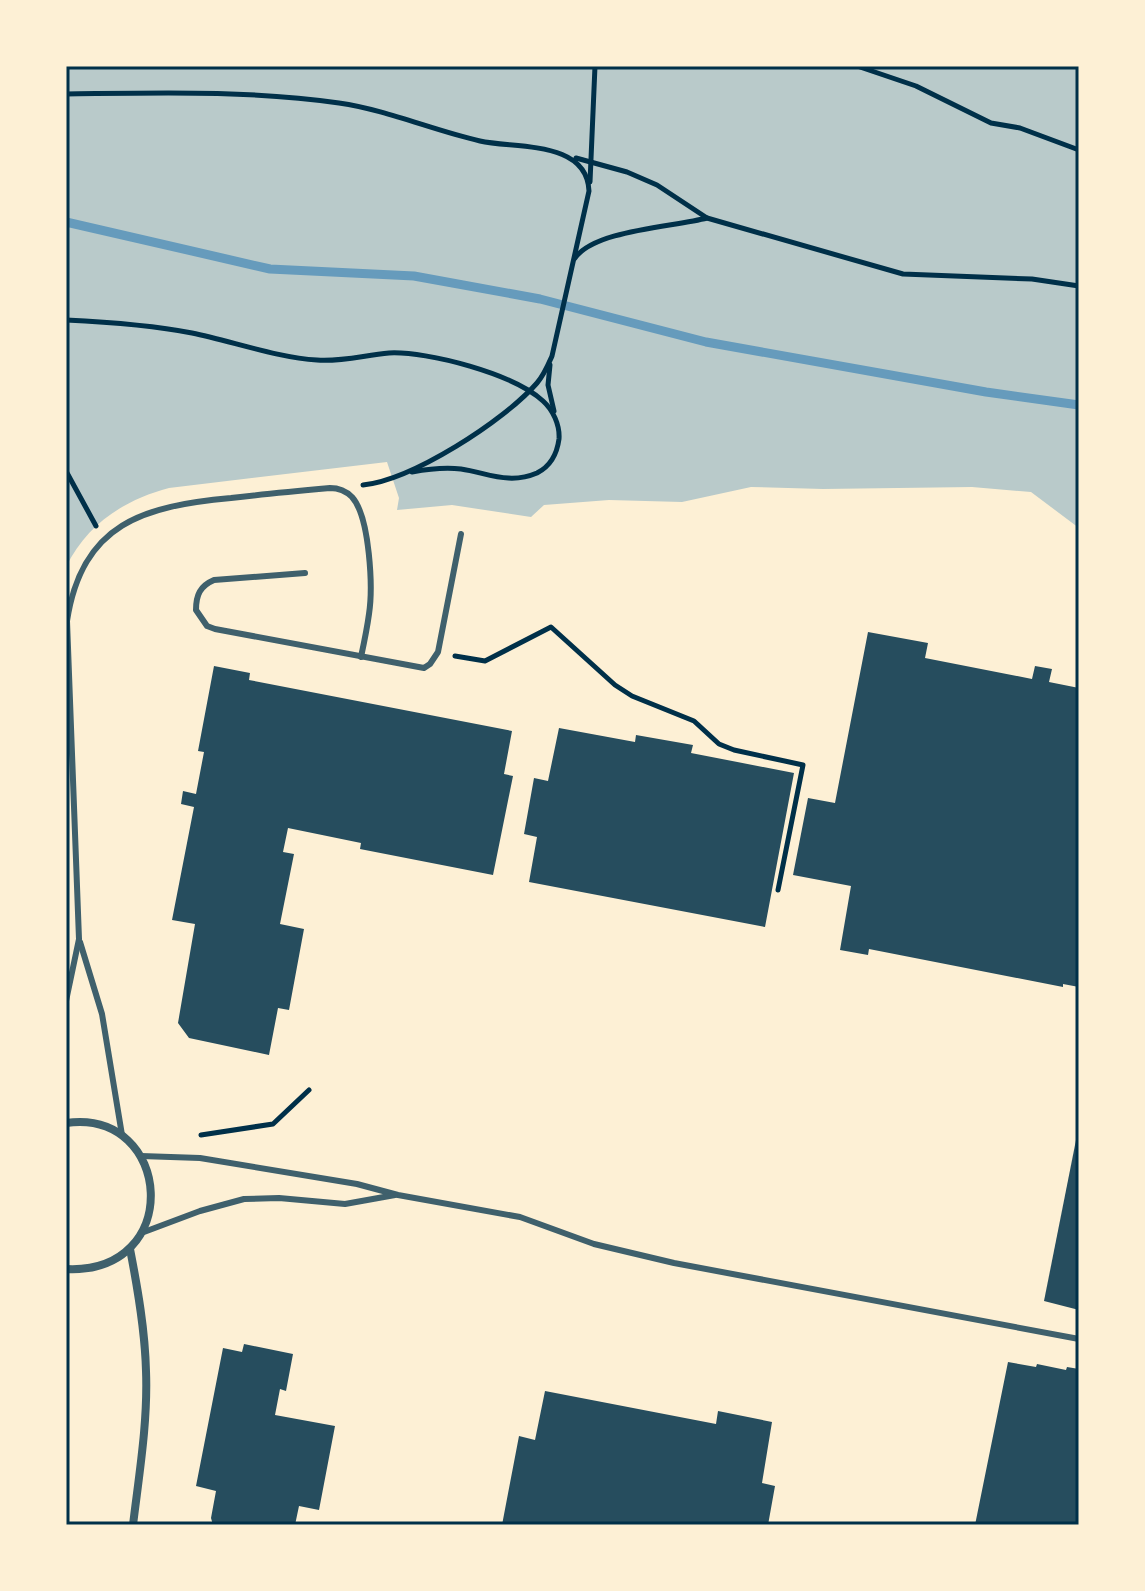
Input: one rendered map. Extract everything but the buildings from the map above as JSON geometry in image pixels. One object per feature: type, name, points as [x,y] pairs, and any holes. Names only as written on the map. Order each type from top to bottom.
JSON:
[{"type":"street","points":[[66,1123],[79,1121],[102,1125],[122,1135],[141,1156],[151,1180],[152,1193],[152,1207],[144,1232],[130,1249],[111,1263],[88,1270],[66,1269]]},
{"type":"street","points":[[130,1249],[144,1323],[147,1375],[133,1525]]},
{"type":"lane","points":[[66,1001],[79,939],[67,621],[70,598],[79,576],[103,539],[127,521],[184,502],[330,488],[351,495],[364,520],[370,611],[361,657]]},
{"type":"lane","points":[[305,573],[214,580],[199,591],[196,610],[200,619],[215,629],[424,668],[438,652],[461,534]]},
{"type":"lane","points":[[79,939],[102,1014],[122,1135]]},
{"type":"lane","points":[[141,1156],[200,1158],[357,1184],[398,1195],[520,1217],[594,1244],[674,1263],[1079,1339]]},
{"type":"lane","points":[[144,1232],[244,1199],[279,1198],[345,1204],[398,1195]]},
{"type":"path","points":[[330,488],[377,483],[407,473],[441,468],[511,480],[547,467],[554,459],[558,427],[548,385],[550,360],[589,191],[595,66]]},
{"type":"path","points":[[857,66],[916,86],[991,123],[1020,128],[1079,150]]},
{"type":"path","points":[[66,94],[180,92],[340,103],[465,138],[591,162],[657,185],[707,218],[903,274],[1032,279],[1079,286]]},
{"type":"path","points":[[555,153],[579,163],[586,172],[589,191]]},
{"type":"path","points":[[573,263],[583,250],[619,234],[707,218]]},
{"type":"path","points":[[66,320],[165,329],[316,360],[389,353],[420,354],[476,369],[528,392],[545,403],[558,427]]},
{"type":"path","points":[[407,473],[472,435],[528,392],[538,382],[550,360]]},
{"type":"path","points":[[66,471],[103,539]]},
{"type":"path","points":[[438,652],[485,661],[551,627],[615,685],[632,696],[694,721],[719,744],[803,765],[778,890]]},
{"type":"path","points":[[201,1135],[273,1124],[309,1090]]},
{"type":"shaded area","points":[[66,66],[1079,66],[1079,528],[1031,492],[972,487],[751,487],[682,502],[609,500],[544,505],[531,517],[452,505],[397,510],[399,498],[387,462],[169,488],[153,493],[122,507],[96,526],[66,567]]},
{"type":"waterway","points":[[66,222],[270,269],[414,276],[540,299],[706,342],[986,392],[1079,405]]}]
